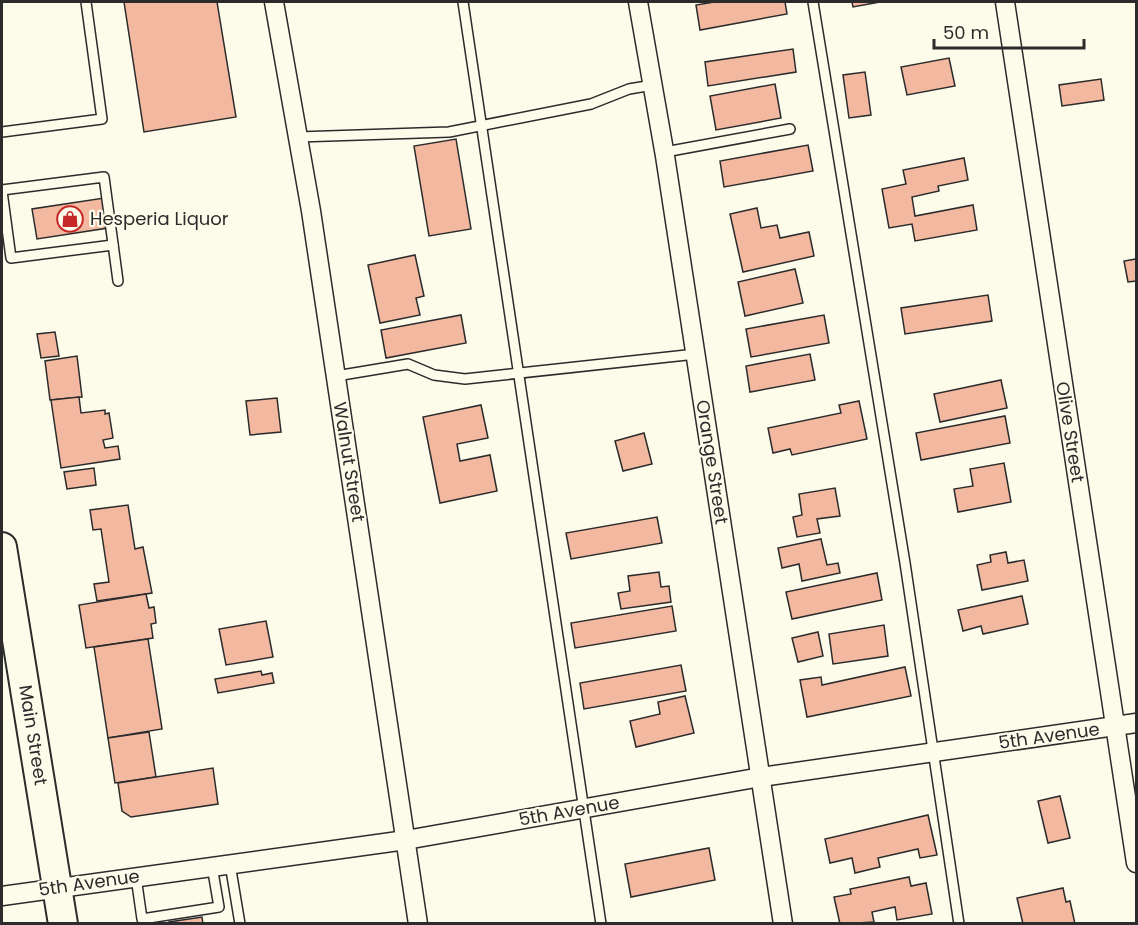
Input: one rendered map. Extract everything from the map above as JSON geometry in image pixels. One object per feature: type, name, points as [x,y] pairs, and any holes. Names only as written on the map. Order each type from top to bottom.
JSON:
[{"type":"main road","name":"Main Street","points":[[2,547],[63,924]]},
{"type":"street","name":"Walnut Street","points":[[274,2],[336,376],[418,924]]},
{"type":"street","name":"Orange Street","points":[[638,2],[696,354],[783,924]]},
{"type":"street","name":"Olive Street","points":[[1005,2],[1137,863]]},
{"type":"street","name":"5th Avenue","points":[[2,896],[405,840],[761,777],[1137,723]]},
{"type":"lane","points":[[2,132],[102,119],[86,2]]},
{"type":"lane","points":[[463,2],[601,924]]},
{"type":"lane","points":[[813,2],[904,552],[959,924]]},
{"type":"lane","points":[[298,137],[449,132],[591,104],[629,88],[653,85]]},
{"type":"lane","points":[[664,152],[790,129]]},
{"type":"lane","points":[[113,245],[11,258],[2,191],[104,177],[118,281]]},
{"type":"lane","points":[[336,376],[408,364],[434,375],[465,379],[696,354]]},
{"type":"lane","points":[[136,877],[142,921],[219,907],[221,865]]},
{"type":"lane","points":[[221,865],[240,924]]},
{"type":"building","points":[[124,2],[217,2],[236,117],[144,132]]},
{"type":"building","points":[[714,2],[785,2],[787,14],[700,30],[696,5]]},
{"type":"building","points":[[852,2],[880,2],[853,7]]},
{"type":"building","points":[[793,49],[796,72],[708,86],[705,62]]},
{"type":"building","points":[[949,58],[955,86],[907,95],[901,67]]},
{"type":"building","points":[[865,72],[871,115],[849,118],[843,75]]},
{"type":"building","points":[[1101,79],[1104,100],[1062,106],[1059,85]]},
{"type":"building","points":[[775,84],[781,118],[716,130],[710,96]]},
{"type":"building","points":[[456,139],[471,229],[429,236],[414,146]]},
{"type":"building","points":[[808,145],[813,171],[724,187],[720,161]]},
{"type":"building","points":[[964,158],[968,180],[938,186],[939,191],[912,197],[915,216],[973,205],[977,230],[915,241],[912,224],[889,228],[882,189],[906,184],[903,170]]},
{"type":"building","name":"Hesperia Liquor","points":[[104,198],[108,228],[37,239],[32,209]]},
{"type":"building","points":[[757,208],[761,228],[777,225],[780,238],[809,232],[814,256],[743,272],[730,214]]},
{"type":"building","points":[[415,255],[424,296],[416,298],[420,315],[380,323],[368,265]]},
{"type":"building","points":[[1136,259],[1136,281],[1128,282],[1124,261]]},
{"type":"building","points":[[795,269],[803,303],[745,316],[738,282]]},
{"type":"building","points":[[988,295],[992,321],[905,334],[901,308]]},
{"type":"building","points":[[461,315],[466,343],[386,358],[381,330]]},
{"type":"building","points":[[824,315],[829,343],[751,357],[746,329]]},
{"type":"building","points":[[55,332],[59,356],[41,358],[37,334]]},
{"type":"building","points":[[810,354],[815,380],[750,392],[746,366]]},
{"type":"building","points":[[77,356],[82,397],[50,400],[45,361]]},
{"type":"building","points":[[1001,380],[1007,408],[940,422],[934,394]]},
{"type":"building","points":[[79,397],[81,413],[105,410],[105,414],[109,413],[113,438],[103,440],[105,448],[118,446],[120,459],[61,468],[51,400]]},
{"type":"building","points":[[277,398],[281,432],[250,435],[246,401]]},
{"type":"building","points":[[859,401],[867,439],[792,455],[790,449],[773,453],[768,428],[841,413],[839,405]]},
{"type":"building","points":[[481,405],[488,438],[457,444],[460,461],[490,455],[497,491],[440,503],[423,417]]},
{"type":"building","points":[[1005,416],[1010,443],[921,460],[916,433]]},
{"type":"building","points":[[644,433],[652,464],[623,471],[615,441]]},
{"type":"building","points":[[1004,463],[1011,502],[958,512],[954,489],[973,486],[970,469]]},
{"type":"building","points":[[94,468],[96,485],[67,489],[64,472]]},
{"type":"building","points":[[835,488],[840,516],[817,519],[820,533],[797,537],[793,517],[802,515],[799,494]]},
{"type":"building","points":[[128,505],[135,549],[143,547],[152,593],[97,601],[94,584],[109,582],[101,529],[93,530],[90,510]]},
{"type":"building","points":[[657,517],[662,543],[571,559],[566,533]]},
{"type":"building","points":[[821,539],[827,565],[838,563],[840,573],[802,581],[799,564],[782,568],[778,548]]},
{"type":"building","points":[[1006,552],[1008,563],[1024,560],[1028,581],[982,590],[977,565],[991,562],[990,555]]},
{"type":"building","points":[[659,572],[661,587],[669,586],[671,602],[621,609],[618,593],[630,591],[628,576]]},
{"type":"building","points":[[877,573],[882,600],[792,619],[786,592]]},
{"type":"building","points":[[146,594],[149,608],[154,607],[156,623],[151,624],[153,638],[86,648],[79,605]]},
{"type":"building","points":[[1022,596],[1028,624],[983,634],[981,626],[963,631],[958,610]]},
{"type":"building","points":[[672,606],[676,631],[575,648],[571,623]]},
{"type":"building","points":[[266,621],[273,657],[226,665],[219,629]]},
{"type":"building","points":[[884,625],[888,656],[833,664],[829,634]]},
{"type":"building","points":[[818,632],[823,656],[798,662],[792,638]]},
{"type":"building","points":[[148,639],[162,729],[108,738],[94,647]]},
{"type":"building","points":[[681,665],[686,691],[584,709],[580,683]]},
{"type":"building","points":[[905,667],[911,696],[807,717],[800,680],[821,677],[822,685]]},
{"type":"building","points":[[261,671],[262,675],[272,673],[274,683],[218,693],[215,679]]},
{"type":"building","points":[[685,696],[694,733],[636,747],[630,721],[660,714],[658,702]]},
{"type":"building","points":[[149,732],[156,777],[115,783],[108,738]]},
{"type":"building","points":[[213,768],[218,804],[131,817],[122,811],[118,783]]},
{"type":"building","points":[[1060,796],[1070,838],[1048,843],[1038,801]]},
{"type":"building","points":[[928,815],[937,855],[920,858],[918,849],[878,858],[880,867],[855,873],[852,858],[830,863],[825,839]]},
{"type":"building","points":[[709,848],[715,880],[631,897],[625,864]]},
{"type":"building","points":[[909,877],[911,886],[926,883],[932,914],[897,920],[895,907],[872,912],[874,922],[840,924],[834,897],[851,894],[850,889]]},
{"type":"building","points":[[1063,888],[1066,902],[1070,901],[1075,924],[1023,924],[1017,898]]},
{"type":"building","points":[[202,917],[203,924],[169,924],[169,922]]},
{"type":"place","name":"Hesperia Liquor","points":[[70,219]]}]
